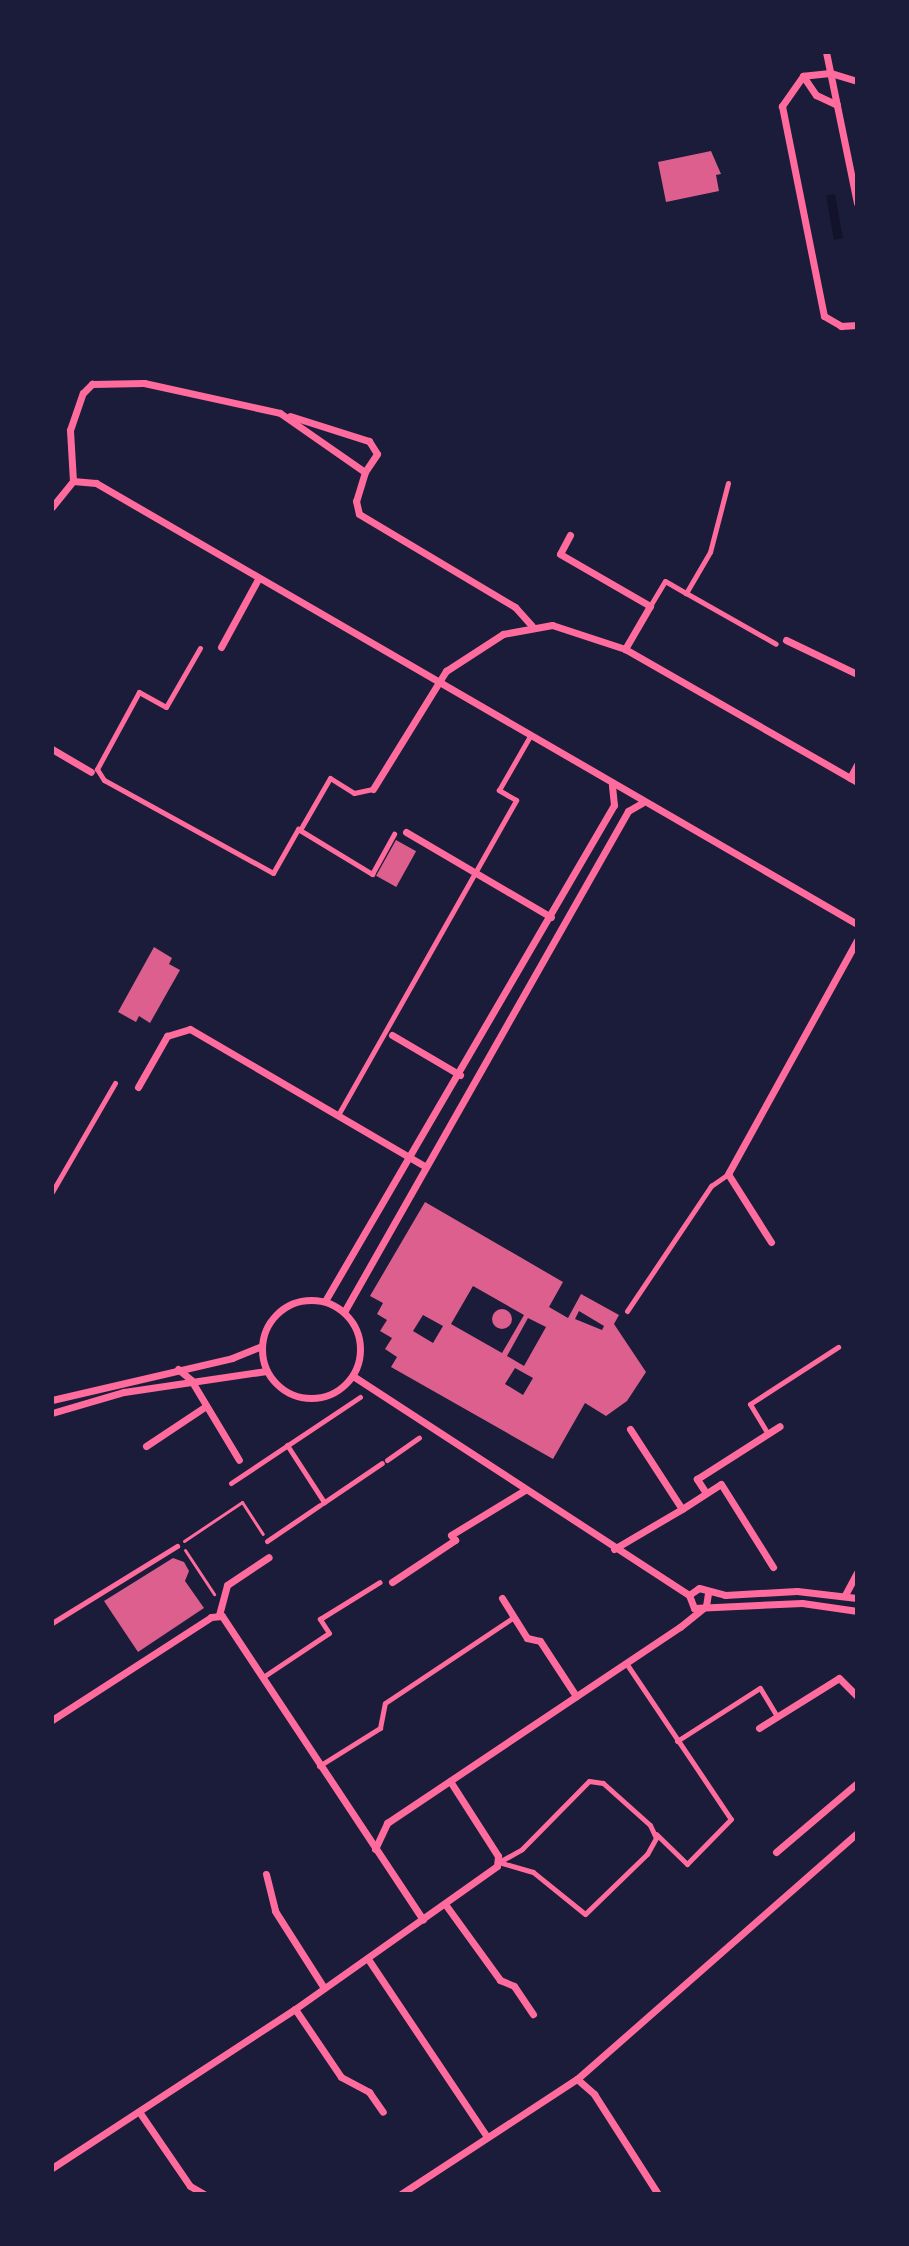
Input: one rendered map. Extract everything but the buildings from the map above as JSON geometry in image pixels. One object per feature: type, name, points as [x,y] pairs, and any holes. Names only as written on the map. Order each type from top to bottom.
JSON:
[{"type":"street","points":[[826,52],[857,203]]},
{"type":"street","points":[[857,81],[830,73],[803,76],[782,106],[824,316],[841,326],[857,325]]},
{"type":"street","points":[[803,76],[816,95],[837,105]]},
{"type":"street","points":[[73,481],[70,430],[83,393],[92,384],[144,383],[280,413],[369,441],[377,454],[365,472],[356,501],[359,514],[515,607],[532,626]]},
{"type":"street","points":[[280,413],[365,472]]},
{"type":"street","points":[[52,507],[65,487],[73,481],[96,483],[642,803],[857,924]]},
{"type":"street","points":[[686,593],[710,552],[728,483]]},
{"type":"street","points":[[570,535],[560,554],[650,606]]},
{"type":"street","points":[[221,647],[258,579]]},
{"type":"street","points":[[625,649],[665,581],[776,644]]},
{"type":"street","points":[[52,749],[273,873],[330,778],[354,793],[373,789],[436,681],[489,640],[532,626],[567,628],[625,649],[853,780],[857,765]]},
{"type":"street","points":[[786,640],[857,674]]},
{"type":"street","points":[[94,770],[139,692],[166,707],[200,648]]},
{"type":"street","points":[[338,1115],[388,1033],[516,800],[499,790],[530,736]]},
{"type":"street","points":[[325,1301],[460,1075],[614,805],[612,785]]},
{"type":"street","points":[[344,1312],[628,811],[642,803]]},
{"type":"street","points":[[299,830],[372,874],[394,834]]},
{"type":"street","points":[[406,832],[551,917]]},
{"type":"street","points":[[627,1311],[711,1186],[728,1174],[857,940]]},
{"type":"street","points":[[138,1087],[167,1036],[190,1029],[426,1167]]},
{"type":"street","points":[[388,1033],[460,1075]]},
{"type":"street","points":[[52,1192],[115,1083]]},
{"type":"street","points":[[728,1174],[771,1242]]},
{"type":"street","points":[[296,1301],[325,1301],[344,1312],[359,1335],[360,1354],[353,1376],[327,1396],[307,1398],[286,1392],[266,1371],[261,1346],[277,1312],[296,1301]]},
{"type":"street","points":[[52,1400],[261,1346]]},
{"type":"street","points":[[768,1434],[750,1404],[838,1347]]},
{"type":"street","points":[[177,1369],[191,1380],[239,1460]]},
{"type":"street","points":[[52,1413],[191,1380],[266,1371]]},
{"type":"street","points":[[353,1376],[614,1549],[689,1595],[691,1606],[802,1603],[857,1611]]},
{"type":"street","points":[[231,1483],[360,1397]]},
{"type":"street","points":[[146,1446],[206,1406]]},
{"type":"street","points":[[706,1493],[697,1479],[780,1426]]},
{"type":"street","points":[[630,1429],[682,1509]]},
{"type":"street","points":[[267,1541],[419,1438]]},
{"type":"street","points":[[287,1445],[323,1504]]},
{"type":"street","points":[[614,1549],[721,1484],[773,1567]]},
{"type":"street","points":[[392,1582],[455,1540],[451,1535],[525,1490]]},
{"type":"street","points":[[52,1623],[180,1546]]},
{"type":"street","points":[[52,1720],[215,1616],[227,1585],[269,1557]]},
{"type":"street","points":[[845,1595],[857,1572]]},
{"type":"street","points":[[262,1678],[329,1633],[320,1619],[380,1582]]},
{"type":"street","points":[[689,1595],[699,1588],[708,1593],[845,1595],[857,1598]]},
{"type":"street","points":[[375,1849],[387,1823],[704,1608],[708,1593]]},
{"type":"street","points":[[502,1598],[527,1638],[540,1641],[576,1696]]},
{"type":"street","points":[[215,1616],[262,1678],[423,1920]]},
{"type":"street","points":[[319,1766],[380,1728],[385,1703],[514,1617]]},
{"type":"street","points":[[53,2164],[140,2113],[423,1920],[499,1862],[522,1849],[589,1781],[603,1783],[687,1864],[731,1819],[626,1663]]},
{"type":"street","points":[[759,1728],[839,1678],[857,1696]]},
{"type":"street","points":[[677,1741],[760,1688],[777,1716]]},
{"type":"street","points":[[450,1781],[499,1862],[533,1872],[585,1914],[647,1854],[655,1833]]},
{"type":"street","points":[[776,1852],[857,1783]]},
{"type":"street","points":[[401,2194],[577,2079],[857,1833]]},
{"type":"street","points":[[266,1874],[275,1911],[324,1988]]},
{"type":"street","points":[[445,1904],[500,1980],[514,1986],[533,2014]]},
{"type":"street","points":[[368,1959],[487,2137]]},
{"type":"street","points":[[295,2009],[341,2077],[371,2093],[383,2112]]},
{"type":"street","points":[[577,2079],[594,2094],[658,2194]]},
{"type":"street","points":[[140,2113],[190,2186],[204,2194]]},
{"type":"path","points":[[217,1597],[180,1546],[242,1502],[267,1541]]},
{"type":"shaded area","points":[[835,194],[843,238],[834,240],[826,196]]}]
